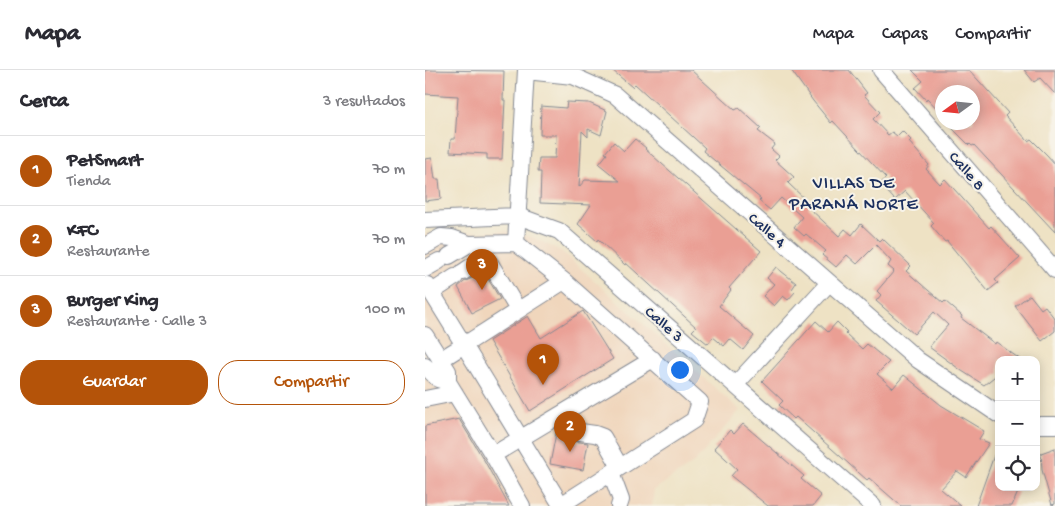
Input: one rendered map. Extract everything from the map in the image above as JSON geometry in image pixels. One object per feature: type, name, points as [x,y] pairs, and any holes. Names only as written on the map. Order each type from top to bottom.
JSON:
[{"type":"street","points":[[516,243],[526,70]]},
{"type":"street","name":"Calle 4","points":[[526,70],[573,76],[615,94],[918,360],[995,412]]},
{"type":"street","name":"Calle 8","points":[[881,70],[1055,270]]},
{"type":"street","name":"Calle 3","points":[[425,220],[519,216],[559,231],[736,384],[873,506]]},
{"type":"street","points":[[425,246],[441,237],[452,238],[469,244],[516,243],[564,281],[700,402],[694,420],[561,506],[464,345],[432,276]]},
{"type":"street","points":[[432,276],[469,244]]},
{"type":"street","points":[[432,276],[459,275],[479,261],[485,260],[490,263],[518,310]]},
{"type":"street","points":[[441,360],[564,281]]},
{"type":"street","points":[[736,384],[829,283]]},
{"type":"street","points":[[425,335],[448,371],[452,387],[522,506]]},
{"type":"street","points":[[493,455],[653,360]]},
{"type":"street","points":[[425,366],[452,387]]},
{"type":"street","points":[[425,399],[452,387]]},
{"type":"street","points":[[1040,425],[1055,425]]},
{"type":"street","points":[[543,426],[595,434],[603,437],[616,470],[621,500],[619,506]]},
{"type":"shaded area","points":[[506,231],[532,237],[561,251],[740,410],[695,462],[654,490],[652,506],[425,506],[425,234]]},
{"type":"building","points":[[425,70],[504,71],[503,100],[505,100],[502,159],[487,159],[487,154],[450,152],[451,139],[455,139],[458,96],[425,94]]},
{"type":"building","points":[[612,70],[691,70],[735,110],[739,108],[761,128],[758,131],[775,144],[771,149],[779,156],[775,160],[794,177],[788,183],[811,205],[808,207],[839,236],[845,229],[852,235],[861,224],[879,241],[882,238],[911,266],[906,271],[943,303],[945,301],[962,316],[961,318],[995,344],[996,342],[1015,356],[995,356],[995,376],[984,385],[962,371],[929,347],[948,325],[934,312],[914,334],[876,301],[881,295],[877,291],[894,271],[888,266],[891,261],[876,245],[857,264],[847,255],[836,267],[822,255],[826,251],[806,234],[804,236],[794,227],[802,217],[781,198],[770,210],[759,201],[761,199],[703,151],[705,148],[635,84],[632,87]]},
{"type":"building","points":[[791,70],[849,70],[867,93],[864,95],[880,112],[873,119],[888,135],[892,132],[897,136],[902,131],[929,165],[926,169],[940,184],[945,179],[989,228],[991,226],[1020,258],[995,280],[998,283],[988,291],[947,241],[945,242],[931,226],[934,223],[905,191],[895,200],[880,184],[886,178],[833,121],[831,123]]},
{"type":"building","points":[[912,70],[969,70],[1008,113],[1005,116],[1028,141],[1031,139],[1055,164],[1055,232],[974,145],[969,145],[954,130],[980,130],[980,85],[935,85],[935,106],[915,88],[923,81]]},
{"type":"building","points":[[1024,70],[1055,70],[1055,94],[1040,78],[1034,82]]},
{"type":"building","points":[[567,102],[589,103],[607,111],[601,135],[588,129],[588,137],[582,131],[579,187],[585,180],[620,181],[599,164],[614,142],[624,151],[635,139],[761,251],[729,288],[731,290],[719,306],[754,336],[743,350],[730,339],[724,346],[713,337],[708,344],[692,331],[696,327],[626,263],[625,265],[598,239],[597,241],[578,224],[591,205],[540,203],[541,172],[538,172],[539,158],[555,158],[556,135],[540,135],[541,106],[566,108]]},
{"type":"building","points":[[432,158],[435,179],[439,179],[441,199],[425,201],[425,159]]},
{"type":"building","points":[[776,267],[796,283],[792,289],[795,292],[788,300],[783,296],[774,306],[763,296],[774,284],[767,278]]},
{"type":"building","points":[[484,272],[500,299],[472,313],[458,287]]},
{"type":"building","points":[[1030,295],[1041,309],[1045,306],[1055,319],[1055,331],[1042,341],[1015,306]]},
{"type":"building","points":[[583,311],[613,359],[530,411],[489,341],[528,316],[541,338]]},
{"type":"building","points":[[816,321],[828,332],[837,322],[847,332],[845,333],[862,349],[867,344],[889,362],[877,374],[893,388],[904,375],[941,405],[984,431],[979,439],[989,443],[966,477],[957,471],[941,489],[961,506],[901,506],[869,478],[867,480],[796,417],[794,419],[779,405],[783,401],[762,381]]},
{"type":"building","points":[[459,419],[509,506],[425,506],[425,426]]},
{"type":"building","points":[[743,424],[804,476],[801,479],[821,496],[813,506],[768,506],[731,476],[737,469],[714,448],[730,430],[734,434]]},
{"type":"building","points":[[556,433],[564,435],[571,441],[588,443],[583,470],[550,464]]},
{"type":"building","points":[[1055,448],[1055,504],[1052,505],[1042,470],[1041,453]]},
{"type":"building","points":[[995,453],[995,491],[1018,492],[1012,506],[976,506]]},
{"type":"place","name":"Burger King","points":[[482,290]]},
{"type":"place","name":"PetSmart","points":[[543,385]]},
{"type":"place","name":"KFC","points":[[570,452]]},
{"type":"district","name":"VILLAS DE PARANÁ NORTE","points":[[854,192]]}]
